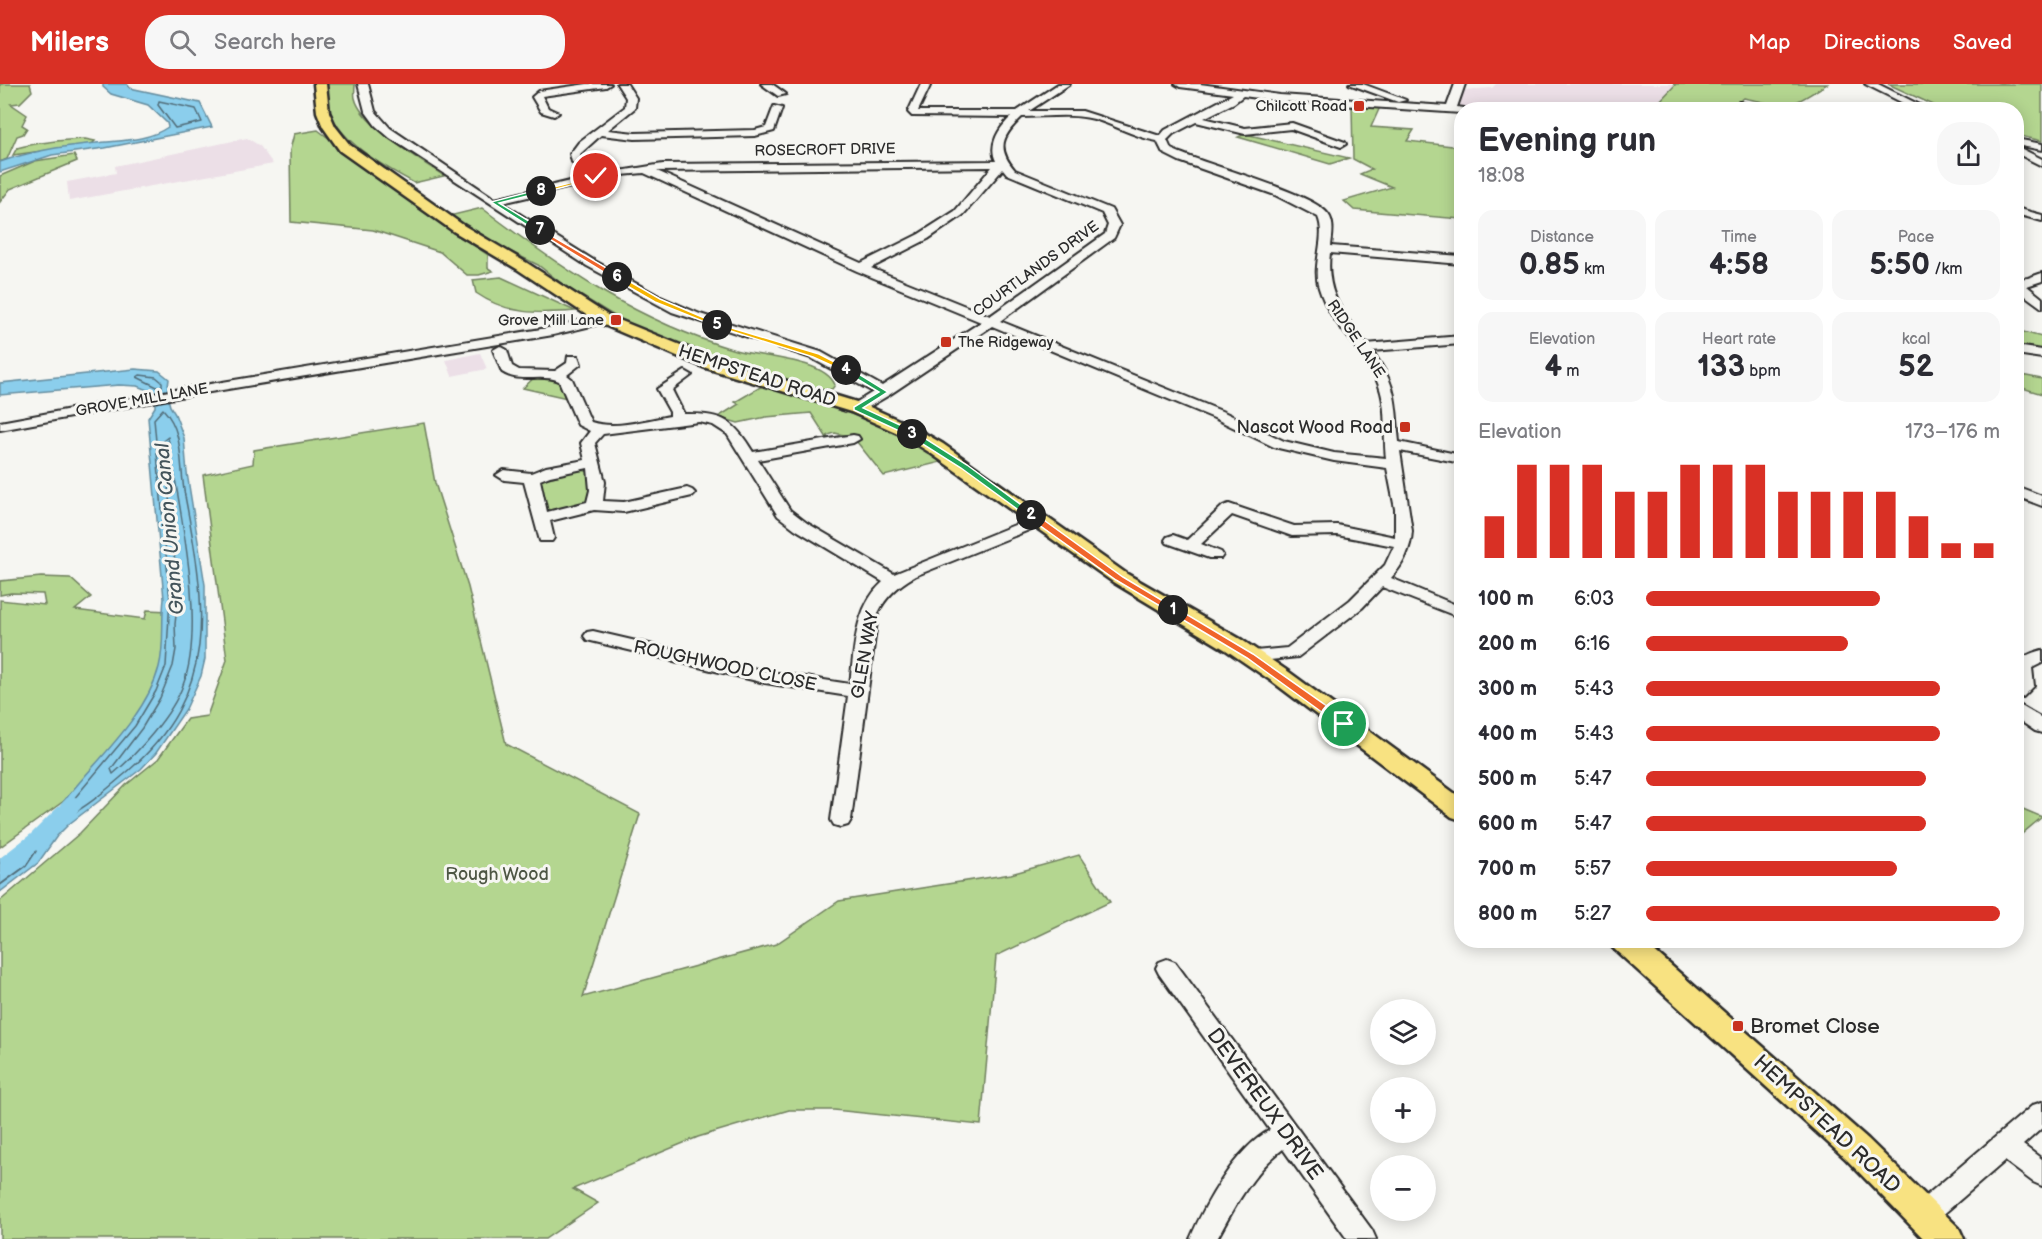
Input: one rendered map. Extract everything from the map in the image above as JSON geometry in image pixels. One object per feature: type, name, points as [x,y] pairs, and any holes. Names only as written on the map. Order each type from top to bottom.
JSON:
[{"type":"main road","name":"HEMPSTEAD ROAD","points":[[320,84],[323,112],[329,127],[345,148],[458,228],[522,266],[603,320],[709,363],[857,408],[906,430],[936,448],[1120,579],[1250,656],[1454,806]]},
{"type":"main road","name":"HEMPSTEAD ROAD","points":[[1641,948],[1840,1134],[1947,1239]]},
{"type":"street","name":"HEMPSTEAD ROAD","points":[[363,84],[364,101],[376,120],[388,132],[494,202],[658,301],[723,327],[816,355],[884,392]]},
{"type":"street","points":[[554,113],[544,110],[537,97],[539,94],[606,84]]},
{"type":"street","points":[[599,177],[574,157],[578,148],[630,108],[631,98],[622,84]]},
{"type":"street","points":[[766,84],[781,94]]},
{"type":"street","points":[[926,84],[913,112],[916,115],[1062,113],[1098,116],[1145,136],[1162,139],[1169,132],[1231,101],[1239,94]]},
{"type":"street","points":[[861,268],[911,244],[959,212],[975,197],[992,170],[1002,164],[997,152],[999,140],[1019,114],[1065,84]]},
{"type":"street","points":[[1180,84],[1239,94],[1312,101],[1454,110]]},
{"type":"street","points":[[1354,84],[1390,96],[1409,106]]},
{"type":"street","points":[[1457,102],[1460,84]]},
{"type":"street","points":[[1870,84],[1909,102]]},
{"type":"street","points":[[1390,96],[1403,91]]},
{"type":"street","points":[[599,132],[634,136],[755,133],[770,129],[777,108]]},
{"type":"street","points":[[1194,119],[1245,131],[1292,126],[1341,144]]},
{"type":"street","name":"RIDGE LANE","points":[[1162,139],[1165,148],[1178,157],[1299,201],[1319,212],[1327,224],[1321,272],[1328,297],[1383,379],[1390,397],[1392,446],[1404,519],[1403,543],[1392,567],[1381,580],[1356,604],[1292,653]]},
{"type":"street","points":[[2024,144],[2042,147]]},
{"type":"street","points":[[2024,149],[2042,163]]},
{"type":"street","name":"ROSECROFT DRIVE","points":[[494,202],[599,177],[670,167],[1002,164]]},
{"type":"street","name":"COURTLANDS DRIVE","points":[[857,408],[993,320],[1110,236],[1114,225],[1107,211],[1015,174],[1002,164]]},
{"type":"street","points":[[648,171],[861,268],[993,320],[1219,415],[1279,444],[1334,457],[1395,464]]},
{"type":"street","points":[[2024,213],[2042,218]]},
{"type":"street","points":[[1323,249],[1454,259]]},
{"type":"street","points":[[2024,282],[2042,277]]},
{"type":"street","points":[[2024,289],[2042,304]]},
{"type":"street","name":"GROVE MILL LANE","points":[[0,426],[553,331],[603,320]]},
{"type":"street","points":[[1362,348],[1454,341]]},
{"type":"street","points":[[500,350],[506,367],[513,372],[558,375],[568,381],[585,424],[599,429],[615,429],[677,419],[704,420],[726,426],[733,431],[790,519],[894,581]]},
{"type":"street","points":[[2024,351],[2042,354]]},
{"type":"street","points":[[558,375],[574,364],[573,359]]},
{"type":"street","points":[[677,419],[677,412],[663,389],[685,375]]},
{"type":"street","points":[[594,505],[598,494],[596,471],[588,443],[599,429]]},
{"type":"street","points":[[749,456],[792,447],[854,439]]},
{"type":"street","points":[[1392,446],[1410,447],[1454,457]]},
{"type":"street","points":[[504,475],[533,478],[546,472],[592,463]]},
{"type":"street","points":[[533,478],[532,482],[546,538]]},
{"type":"street","points":[[542,518],[594,505],[624,507],[687,493]]},
{"type":"street","points":[[2024,494],[2042,501]]},
{"type":"street","points":[[1190,546],[1233,505],[1292,531],[1337,531],[1403,543]]},
{"type":"street","name":"GLEN WAY","points":[[841,820],[869,614],[879,594],[909,572],[1038,521]]},
{"type":"street","points":[[1173,540],[1215,555]]},
{"type":"street","points":[[1381,580],[1454,610]]},
{"type":"street","name":"ROUGHWOOD CLOSE","points":[[593,636],[755,675],[834,690],[859,691]]},
{"type":"street","points":[[1250,656],[1292,653],[1286,681]]},
{"type":"street","points":[[2024,666],[2027,662],[2042,656]]},
{"type":"street","points":[[2024,715],[2042,727]]},
{"type":"street","name":"DEVEREUX DRIVE","points":[[1167,968],[1363,1239]]},
{"type":"street","points":[[1923,1215],[2042,1113]]},
{"type":"street","points":[[1203,1239],[1232,1190],[1263,1149],[1267,1144],[1287,1134]]},
{"type":"street","points":[[2005,1146],[2042,1174]]},
{"type":"shaded area","points":[[1496,84],[1676,85],[1659,102],[1458,102],[1462,90],[1492,88]]},
{"type":"shaded area","points":[[247,138],[260,146],[273,164],[69,201],[67,182],[116,173],[115,166]]},
{"type":"shaded area","points":[[480,353],[487,369],[452,376],[446,360]]},
{"type":"green space","points":[[0,84],[30,84],[32,91],[20,103],[11,104],[27,115],[22,125],[27,128],[23,134],[17,136],[7,159],[0,162]]},
{"type":"green space","points":[[327,84],[355,84],[355,98],[368,119],[408,152],[444,176],[414,183],[384,166],[355,145],[342,132],[333,118],[328,102]]},
{"type":"green space","points":[[1673,84],[1827,84],[1796,102],[1762,102],[1744,98],[1738,102],[1659,102],[1675,85]]},
{"type":"green space","points":[[1888,84],[2042,84],[2042,141],[2024,137],[2024,102],[1927,102]]},
{"type":"green space","points":[[1352,106],[1380,107],[1371,127],[1414,130],[1407,141],[1454,146],[1454,218],[1354,210],[1344,201],[1392,187],[1360,174],[1372,169],[1353,159]]},
{"type":"green space","points":[[318,130],[431,217],[488,255],[488,268],[493,271],[479,275],[467,275],[440,252],[373,230],[291,222],[290,150],[294,134]]},
{"type":"green space","points":[[1245,134],[1349,158],[1330,164],[1238,137]]},
{"type":"green space","points":[[85,139],[95,141],[92,144],[13,155],[17,148],[25,146]]},
{"type":"green space","points":[[74,155],[77,161],[10,189],[0,202],[0,176],[35,161]]},
{"type":"green space","points":[[482,208],[571,272],[633,308],[699,338],[735,350],[806,364],[829,376],[835,385],[832,389],[822,390],[728,362],[661,339],[629,325],[565,286],[538,265],[495,244],[449,216]]},
{"type":"green space","points":[[501,277],[575,311],[548,313],[512,309],[500,306],[476,293],[473,280]]},
{"type":"green space","points":[[2024,332],[2042,337],[2042,352],[2024,349]]},
{"type":"green space","points":[[537,375],[551,376],[562,382],[567,398],[523,388]]},
{"type":"green space","points":[[2024,376],[2042,379],[2042,394],[2024,388]]},
{"type":"green space","points":[[762,386],[833,408],[877,425],[941,462],[884,476],[853,437],[835,433],[828,435],[827,438],[811,413],[766,417],[738,423],[718,417],[739,404],[735,402]]},
{"type":"green space","name":"Rough Wood","points":[[424,423],[435,483],[468,587],[506,744],[640,814],[583,997],[776,944],[839,901],[1011,874],[1079,855],[1110,902],[996,956],[981,1125],[834,1110],[789,1110],[698,1137],[573,1189],[598,1203],[545,1239],[0,1239],[0,901],[80,833],[126,785],[158,759],[187,719],[207,716],[227,660],[203,475],[253,464],[254,450]]},
{"type":"green space","points":[[579,470],[592,472],[590,502],[545,511],[539,482]]},
{"type":"green space","points":[[41,577],[70,578],[91,597],[75,610],[145,619],[147,610],[170,611],[165,668],[131,726],[75,793],[0,847],[0,600],[45,605],[43,594],[0,595],[0,581]]},
{"type":"green space","points":[[2024,809],[2042,817],[2024,832]]},
{"type":"water","points":[[103,84],[127,84],[130,88],[200,103],[212,127],[105,148],[52,155],[0,172],[0,162],[23,155],[71,146],[142,138],[168,127],[167,123],[148,105],[111,94],[103,87]]},
{"type":"water","points":[[135,369],[159,371],[169,379],[167,395],[184,438],[187,473],[205,585],[205,659],[201,676],[186,709],[156,753],[141,769],[69,824],[57,836],[38,863],[0,892],[0,859],[43,836],[55,826],[64,801],[118,738],[143,703],[161,659],[164,599],[148,418],[155,407],[155,393],[137,386],[119,385],[0,395],[0,383]]},
{"type":"waterway","name":"Grand Union Canal","points":[[0,868],[38,839],[74,803]]},
{"type":"place","name":"Chilcott Road","points":[[1359,106]]},
{"type":"place","name":"Grove Mill Lane","points":[[616,320]]},
{"type":"place","name":"The Ridgeway","points":[[946,342]]},
{"type":"place","name":"Nascot Wood Road","points":[[1405,427]]},
{"type":"place","name":"Bromet Close","points":[[1738,1026]]},
{"type":"route","points":[[596,176],[599,177],[494,202],[658,301],[723,327],[816,355],[884,392],[857,408],[906,430],[964,466],[1120,579],[1234,645],[1344,724]]}]
